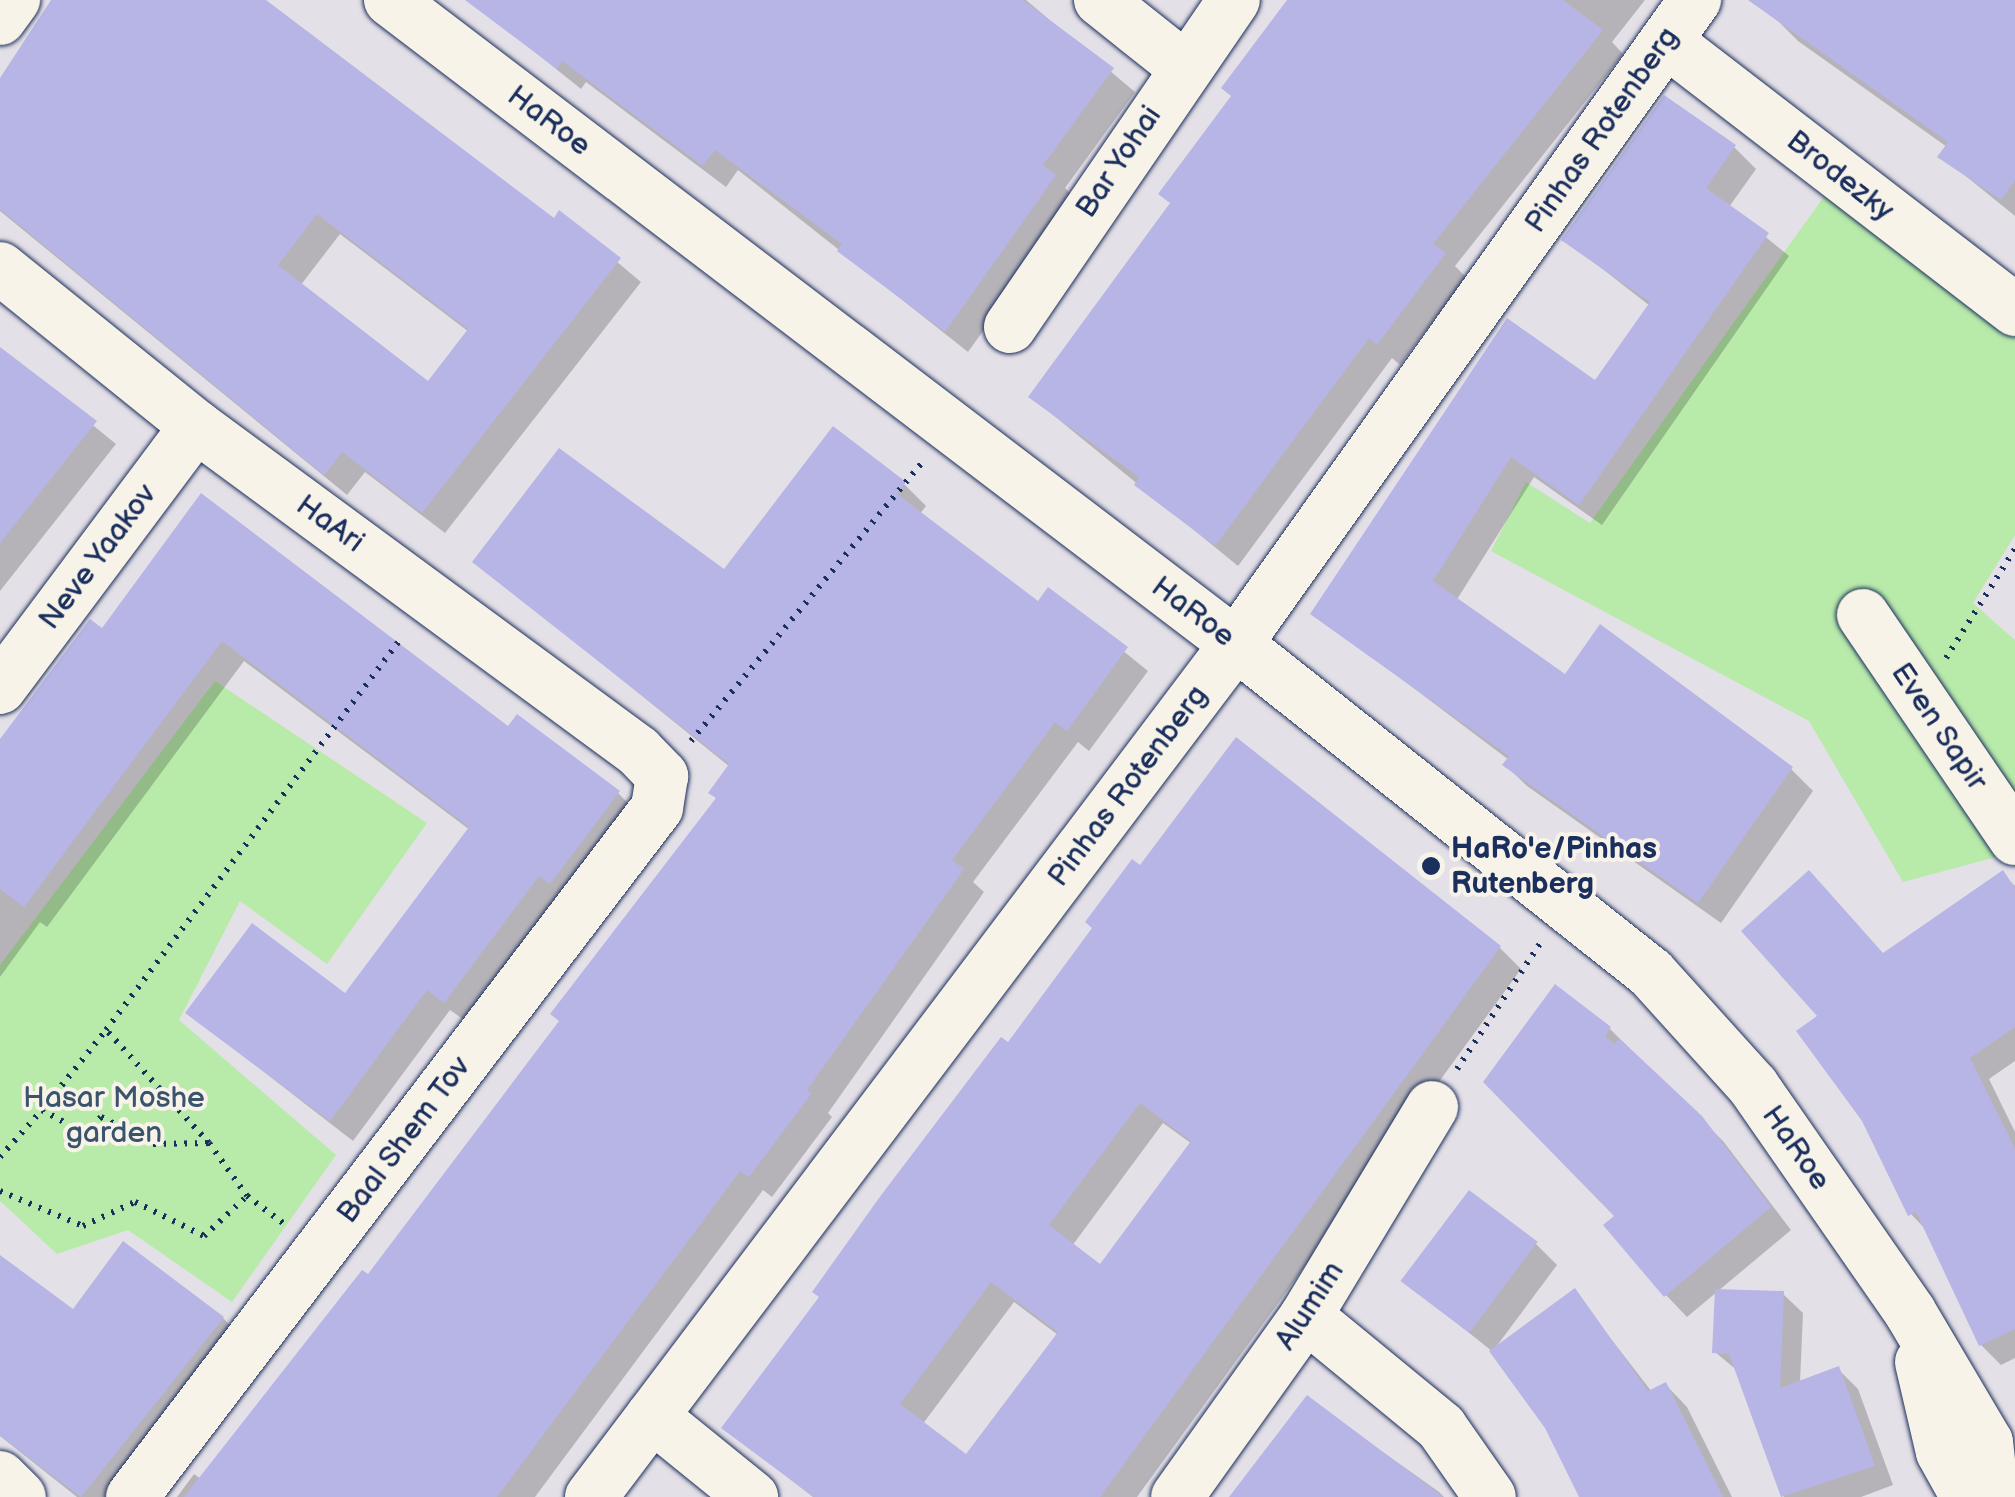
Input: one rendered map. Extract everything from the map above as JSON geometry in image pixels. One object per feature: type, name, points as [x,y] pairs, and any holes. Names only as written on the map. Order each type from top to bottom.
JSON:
[{"type":"street","points":[[0,19],[14,0]]},
{"type":"street","name":"HaRoe","points":[[390,0],[1236,644],[1651,973],[1753,1086],[1910,1312],[1981,1440],[1993,1497]]},
{"type":"street","points":[[1100,0],[1183,66]]},
{"type":"street","name":"Bar Yohai","points":[[1010,328],[1183,66],[1234,0]]},
{"type":"street","name":"Brodezky","points":[[1680,20],[2007,286]]},
{"type":"street","name":"Pinhas Rotenberg","points":[[591,1497],[1236,644],[1680,20]]},
{"type":"street","name":"HaAri","points":[[0,268],[196,426],[638,751],[662,776]]},
{"type":"street","name":"Neve Yaakov","points":[[0,688],[196,426]]},
{"type":"street","name":"Even Sapir","points":[[1862,616],[2015,839]]},
{"type":"street","name":"Baal Shem Tov","points":[[132,1497],[656,808],[662,776]]},
{"type":"street","name":"Alumim","points":[[1177,1497],[1306,1316],[1432,1108]]},
{"type":"street","points":[[1306,1316],[1441,1427],[1490,1497]]},
{"type":"street","points":[[652,1416],[752,1497]]},
{"type":"street","name":"HaRoe","points":[[1967,1497],[1981,1440]]},
{"type":"street","points":[[0,1477],[20,1497]]},
{"type":"path","points":[[662,776],[952,428]]},
{"type":"path","points":[[1920,700],[2015,549]]},
{"type":"path","points":[[0,1157],[106,1030],[431,599]]},
{"type":"path","points":[[1432,1108],[1566,903]]},
{"type":"path","points":[[106,1030],[209,1143],[247,1196],[320,1250]]},
{"type":"path","points":[[42,1110],[84,1132],[101,1117],[153,1144],[209,1143]]},
{"type":"path","points":[[0,1191],[82,1226],[136,1202],[204,1236],[247,1196]]},
{"type":"green space","points":[[1828,191],[2015,331],[2015,535],[1973,603],[2015,640],[2015,852],[1903,882],[1809,721],[1491,551],[1526,482],[1590,523]]},
{"type":"green space","name":"Hasar Moshe garden","points":[[215,681],[427,823],[327,964],[240,901],[179,1020],[336,1155],[232,1302],[128,1230],[57,1254],[0,1201],[0,965]]},
{"type":"building","points":[[51,0],[266,0],[554,218],[559,210],[621,258],[422,513],[342,452],[324,475],[0,209],[0,78]],"holes":[[[317,214],[468,329],[428,381],[278,265]]]},
{"type":"building","points":[[465,0],[1023,0],[1114,68],[1043,165],[1056,175],[945,332],[837,251],[842,244],[715,150],[703,166],[562,61],[557,69]]},
{"type":"building","points":[[1287,0],[1563,0],[1603,30],[1433,244],[1446,253],[1377,345],[1369,338],[1215,546],[1134,485],[1139,477],[1028,397],[1170,203],[1158,194],[1231,96],[1221,88]]},
{"type":"building","points":[[1748,0],[2015,0],[2015,180],[2001,200],[1937,157],[1948,142]]},
{"type":"building","points":[[1664,95],[1736,145],[1706,188],[1769,233],[1579,505],[1511,457],[1433,581],[1565,674],[1600,624],[1793,767],[1698,903],[1502,765],[1509,756],[1310,614],[1507,318],[1595,380],[1650,302],[1561,240]]},
{"type":"building","points":[[0,347],[97,421],[0,543]]},
{"type":"building","points":[[833,426],[906,482],[897,494],[1038,601],[1048,587],[1128,647],[1067,731],[1055,722],[952,860],[964,869],[807,1090],[812,1093],[749,1177],[740,1171],[497,1497],[184,1497],[362,1270],[368,1274],[559,1021],[550,1014],[716,798],[708,793],[729,764],[472,562],[559,448],[724,569]]},
{"type":"building","points":[[201,493],[508,726],[517,714],[620,791],[550,884],[539,876],[444,1003],[427,990],[330,1121],[185,1013],[252,923],[345,993],[469,827],[222,641],[24,907],[0,889],[0,739],[90,619],[102,628]]},
{"type":"building","points":[[1236,737],[1501,946],[1100,1497],[814,1497],[721,1428],[819,1297],[812,1292],[879,1198],[1001,1037],[1008,1042],[1092,928],[1085,922],[1132,859],[1140,865]],"holes":[[[1140,1103],[1191,1141],[1100,1264],[1049,1225]],[[991,1282],[1058,1332],[966,1454],[900,1404]]]},
{"type":"building","points":[[1809,870],[1883,953],[2003,870],[2015,888],[2015,1027],[1970,1058],[2015,1149],[2015,1329],[1979,1346],[1916,1212],[1908,1216],[1862,1121],[1796,1031],[1817,1016],[1741,931]]},
{"type":"building","points":[[1555,984],[1611,1027],[1605,1036],[1614,1044],[1620,1039],[1702,1116],[1771,1207],[1664,1297],[1603,1225],[1614,1216],[1483,1082]]},
{"type":"building","points":[[1469,1190],[1538,1242],[1469,1333],[1400,1281]]},
{"type":"building","points":[[123,1241],[224,1317],[81,1497],[0,1436],[0,1255],[73,1309]]},
{"type":"building","points":[[1575,1288],[1648,1391],[1666,1382],[1723,1497],[1579,1497],[1545,1428],[1489,1351]]},
{"type":"building","points":[[1715,1289],[1784,1291],[1780,1388],[1839,1366],[1875,1466],[1781,1497],[1729,1354],[1712,1353]]},
{"type":"building","points":[[1307,1395],[1443,1497],[1229,1497]]},
{"type":"place","name":"HaRo'e/Pinhas Rutenberg","points":[[1431,866]]}]
